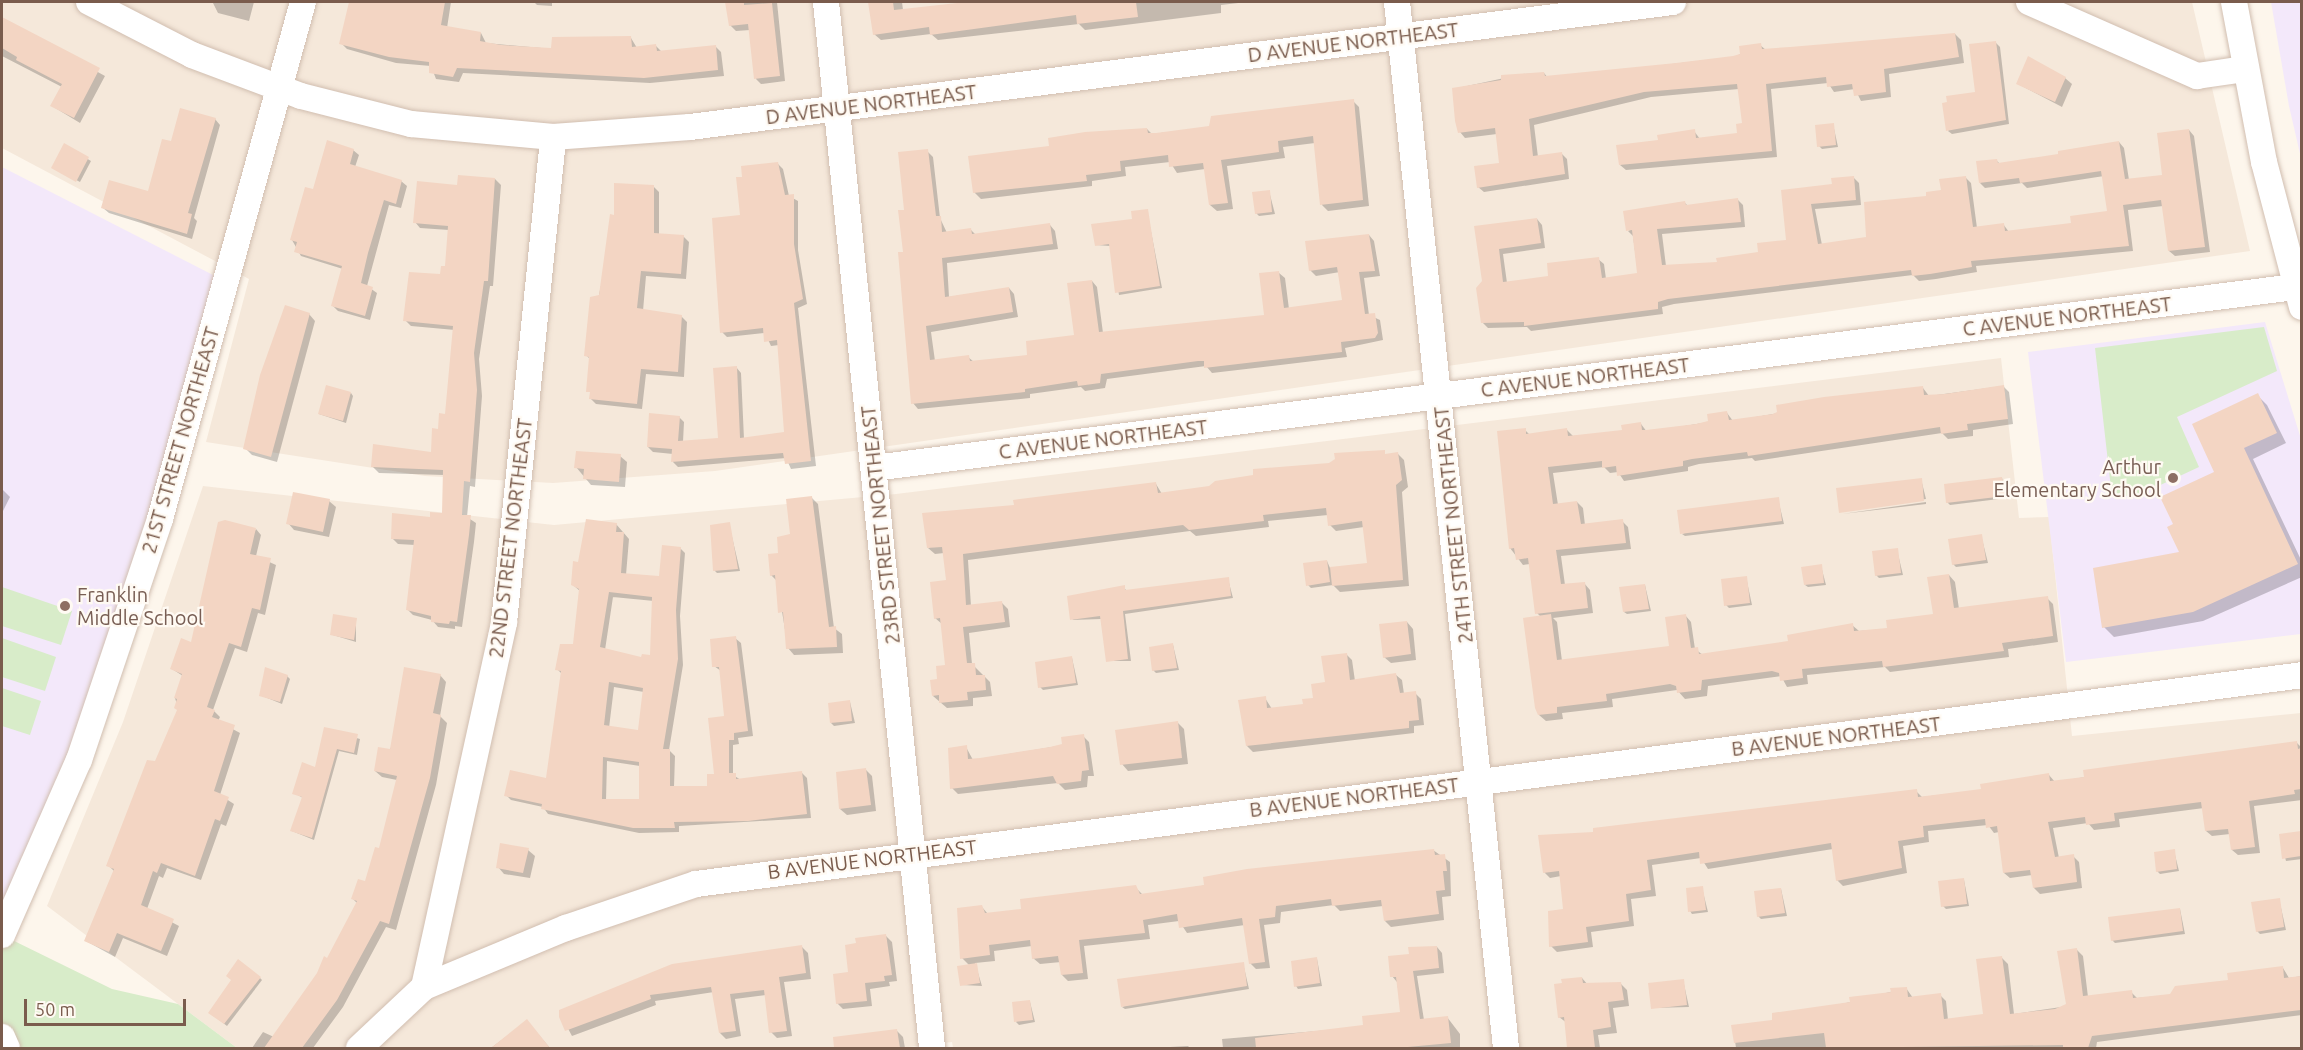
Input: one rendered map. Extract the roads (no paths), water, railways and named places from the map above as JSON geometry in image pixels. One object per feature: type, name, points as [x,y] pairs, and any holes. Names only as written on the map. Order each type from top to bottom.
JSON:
[{"type":"street","name":"D AVENUE NORTHEAST","points":[[89,2],[192,55],[276,88],[411,124],[553,137],[690,127],[1673,2]]},
{"type":"street","name":"21ST STREET NORTHEAST","points":[[2,935],[79,760],[160,519],[276,88],[303,2]]},
{"type":"street","name":"23RD STREET NORTHEAST","points":[[826,2],[932,1048]]},
{"type":"street","name":"24TH STREET NORTHEAST","points":[[1397,2],[1404,36],[1506,1048]]},
{"type":"street","points":[[2029,2],[2197,76],[2245,69]]},
{"type":"street","points":[[2234,2],[2245,69],[2298,297]]},
{"type":"street","name":"22ND STREET NORTHEAST","points":[[424,987],[504,622],[553,137]]},
{"type":"street","name":"C AVENUE NORTHEAST","points":[[874,468],[1439,395],[2298,297]]},
{"type":"street","name":"B AVENUE NORTHEAST","points":[[424,987],[566,928],[696,884],[914,853],[2301,675]]},
{"type":"street","points":[[359,1048],[424,987]]},
{"type":"street","points":[[2,1037],[7,1048]]},
{"type":"place","name":"Arthur Elementary School","points":[[2173,478]]},
{"type":"place","name":"Franklin Middle School","points":[[65,606]]}]
